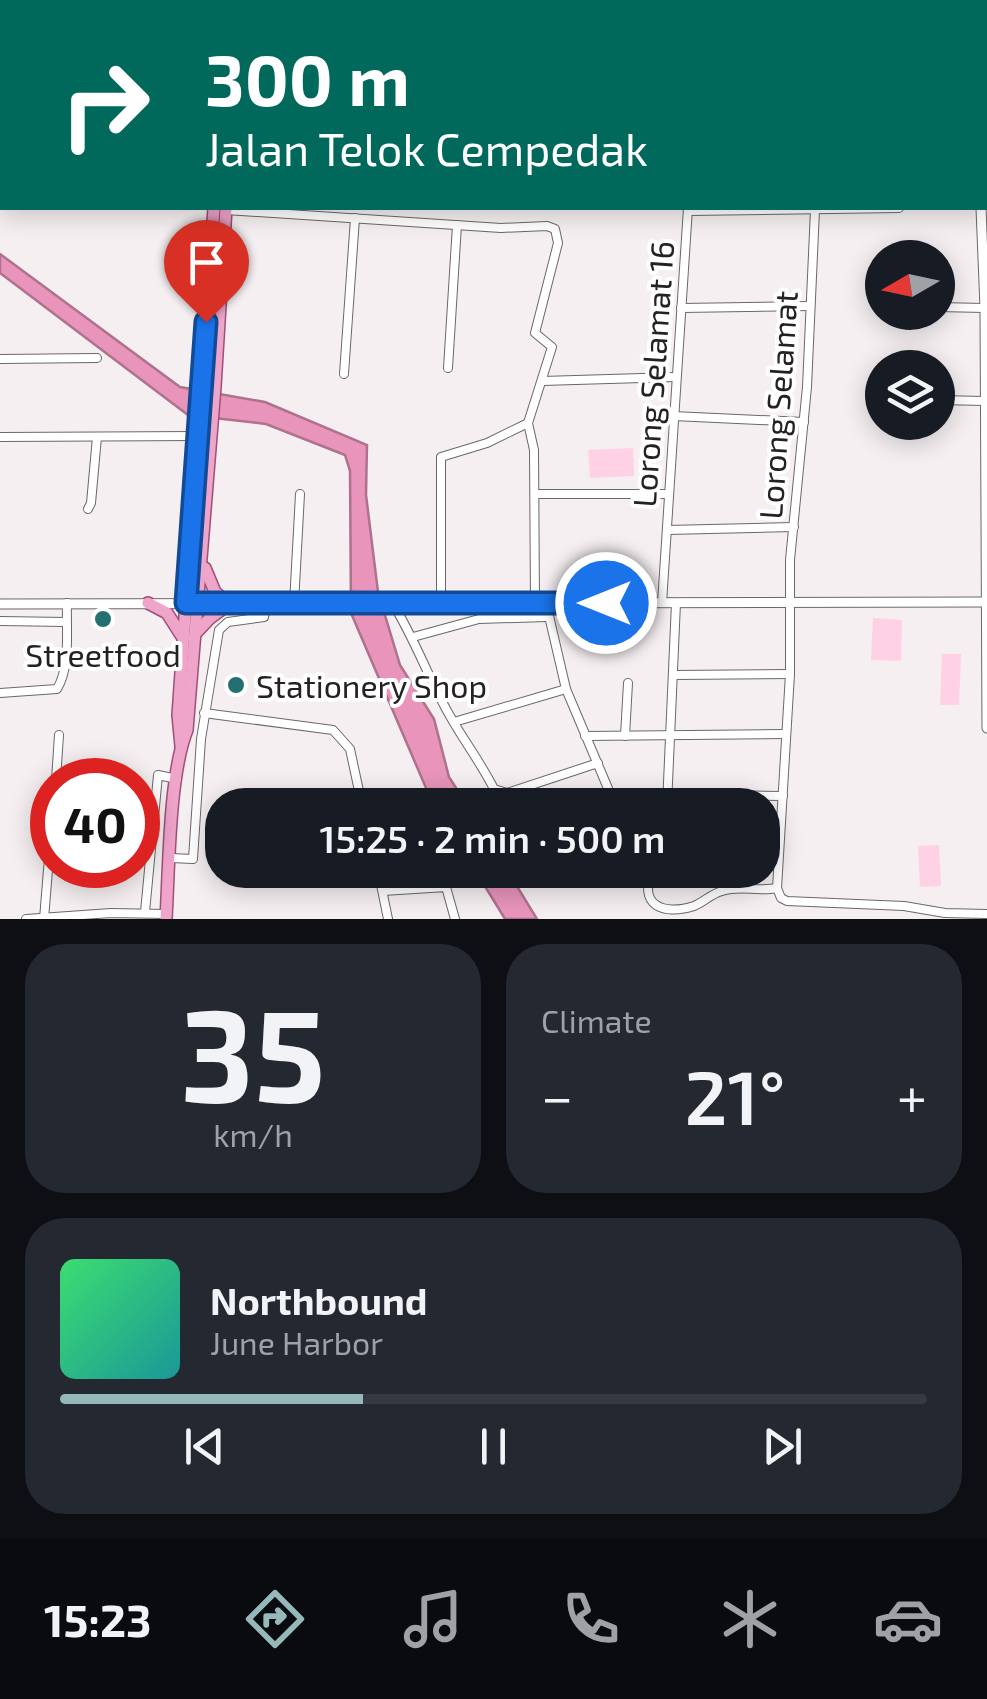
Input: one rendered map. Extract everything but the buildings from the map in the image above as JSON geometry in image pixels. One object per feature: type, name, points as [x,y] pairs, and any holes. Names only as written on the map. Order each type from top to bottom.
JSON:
[{"type":"main road","points":[[192,604],[202,554],[206,420],[222,210]]},
{"type":"main road","points":[[166,916],[181,746],[178,730],[192,604],[198,436],[206,420]]},
{"type":"main road","points":[[189,636],[230,604],[211,587],[202,554]]},
{"type":"main road","points":[[148,603],[167,613],[189,636]]},
{"type":"street","points":[[248,210],[555,229],[558,243],[536,334],[552,347],[528,423],[534,450],[540,603],[548,616],[566,689],[608,788]]},
{"type":"street","name":"Lorong Selamat 16","points":[[662,603],[688,210]]},
{"type":"street","name":"Lorong Selamat","points":[[780,827],[794,527],[804,422],[815,210]]},
{"type":"street","points":[[980,210],[986,363],[987,728]]},
{"type":"street","points":[[344,374],[354,218]]},
{"type":"street","points":[[448,368],[457,225]]},
{"type":"street","points":[[681,308],[810,306]]},
{"type":"street","points":[[955,307],[985,308]]},
{"type":"street","points":[[0,359],[97,358]]},
{"type":"street","points":[[542,381],[676,377]]},
{"type":"street","points":[[955,400],[984,401]]},
{"type":"street","points":[[674,416],[804,422]]},
{"type":"street","points":[[441,603],[441,457],[487,443],[528,423]]},
{"type":"street","points":[[0,437],[198,436]]},
{"type":"street","points":[[88,509],[92,503],[97,437]]},
{"type":"street","points":[[294,604],[300,494]]},
{"type":"street","points":[[535,494],[668,494]]},
{"type":"street","points":[[666,530],[794,527]]},
{"type":"street","points":[[0,604],[984,602]]},
{"type":"street","points":[[0,693],[57,689],[65,658],[67,603]]},
{"type":"street","points":[[171,858],[192,859],[204,713],[219,630],[228,622],[264,617],[266,603]]},
{"type":"street","points":[[667,788],[676,603]]},
{"type":"street","points":[[388,604],[413,637],[454,722],[494,789],[501,794],[598,762]]},
{"type":"street","points":[[413,637],[479,619],[548,616]]},
{"type":"street","points":[[0,621],[66,622]]},
{"type":"street","points":[[673,675],[790,674]]},
{"type":"street","points":[[625,736],[628,683]]},
{"type":"street","points":[[454,722],[566,689]]},
{"type":"street","points":[[204,713],[332,730],[350,749],[358,788]]},
{"type":"street","points":[[584,736],[786,734]]},
{"type":"street","points":[[57,758],[59,735]]},
{"type":"street","points":[[145,912],[158,775],[177,780]]},
{"type":"street","points":[[383,891],[446,887],[455,919]]},
{"type":"street","points":[[44,918],[46,888]]},
{"type":"street","points":[[382,888],[388,919]]},
{"type":"street","points":[[648,888],[649,899],[665,909],[694,906],[728,889],[776,888],[781,898],[788,901],[987,914]]},
{"type":"street","points":[[26,919],[145,912],[166,916]]},
{"type":"shaded area","points":[[0,254],[180,387],[265,402],[367,445],[366,495],[378,592],[400,665],[434,719],[449,777],[456,788],[426,788],[351,613],[350,471],[345,455],[266,424],[188,415],[0,273]]},
{"type":"shaded area","points":[[633,448],[634,476],[590,478],[588,450]]},
{"type":"shaded area","points":[[873,618],[902,620],[901,661],[871,660]]},
{"type":"shaded area","points":[[942,654],[961,654],[959,705],[940,705]]},
{"type":"shaded area","points":[[939,845],[941,886],[920,887],[918,846]]},
{"type":"shaded area","points":[[486,888],[518,888],[537,919],[505,919]]},
{"type":"place","name":"Streetfood","points":[[103,619]]},
{"type":"place","name":"Stationery Shop","points":[[236,685]]},
{"type":"route","points":[[206,322],[186,603],[606,603]]}]
